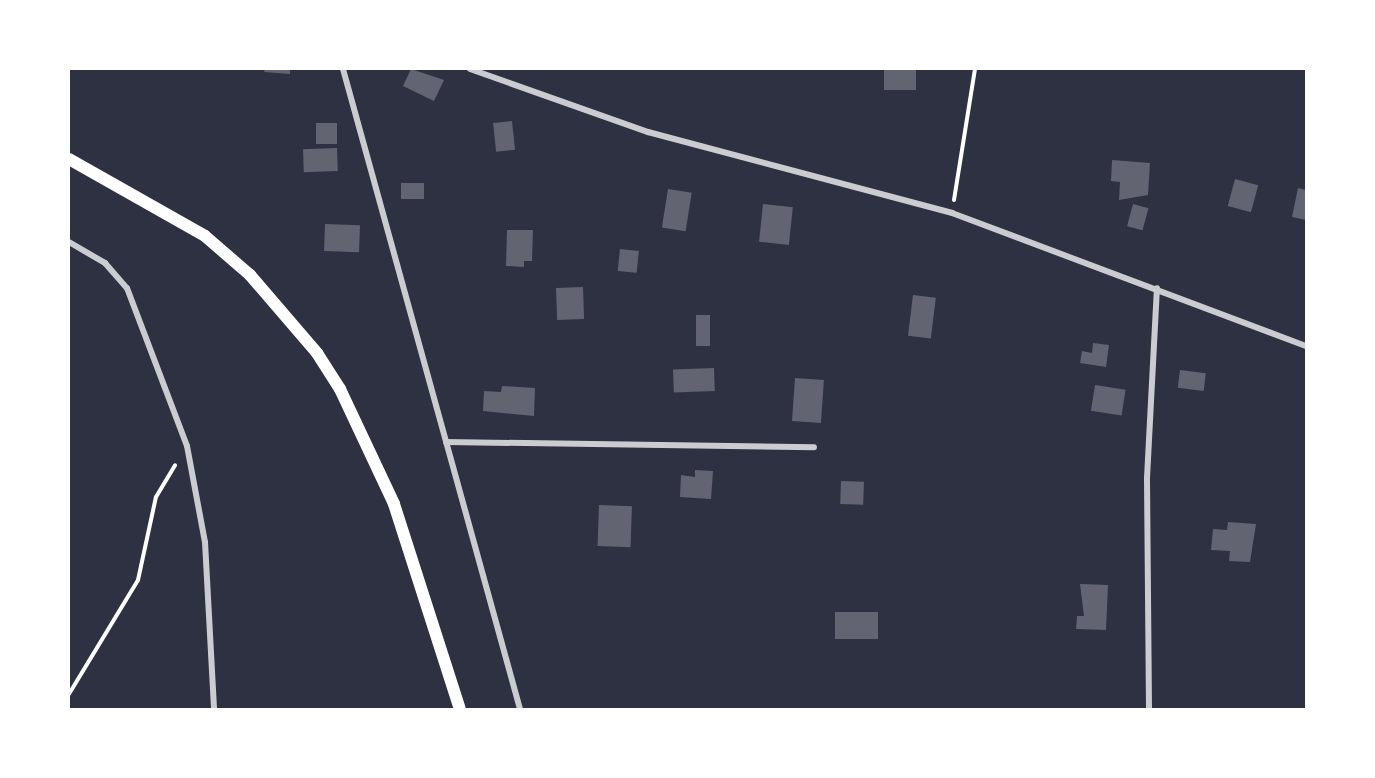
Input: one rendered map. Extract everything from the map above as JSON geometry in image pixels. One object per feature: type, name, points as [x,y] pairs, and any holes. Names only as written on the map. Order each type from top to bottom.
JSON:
[{"type":"main road","points":[[69,159],[205,236],[250,275],[317,353],[340,389],[393,504],[460,709]]},
{"type":"street","points":[[343,69],[520,709]]},
{"type":"street","points":[[470,69],[648,132],[952,213],[1157,288],[1306,346]]},
{"type":"street","points":[[69,242],[105,263],[127,288],[187,446],[205,542],[214,709]]},
{"type":"street","points":[[1149,709],[1147,478],[1157,288]]},
{"type":"street","points":[[446,442],[814,447]]},
{"type":"path","points":[[952,213],[975,69]]},
{"type":"path","points":[[69,694],[138,580],[156,497],[187,446]]},
{"type":"building","points":[[265,69],[290,69],[290,74],[264,72]]},
{"type":"building","points":[[411,69],[444,80],[434,101],[403,86]]},
{"type":"building","points":[[884,69],[916,69],[916,90],[884,90]]},
{"type":"building","points":[[512,121],[515,150],[496,152],[493,123]]},
{"type":"building","points":[[316,123],[337,123],[337,144],[316,144]]},
{"type":"building","points":[[337,148],[338,171],[304,172],[303,149]]},
{"type":"building","points":[[1112,160],[1150,163],[1148,195],[1119,200],[1120,182],[1111,181]]},
{"type":"building","points":[[1235,179],[1258,185],[1251,212],[1228,206]]},
{"type":"building","points":[[401,183],[424,183],[424,199],[401,199]]},
{"type":"building","points":[[1298,188],[1306,190],[1306,220],[1292,217]]},
{"type":"building","points":[[668,189],[692,193],[686,231],[662,228]]},
{"type":"building","points":[[763,204],[793,207],[789,245],[759,242]]},
{"type":"building","points":[[1133,204],[1148,208],[1143,230],[1127,226]]},
{"type":"building","points":[[325,224],[360,225],[359,252],[324,251]]},
{"type":"building","points":[[507,230],[533,230],[532,261],[524,261],[524,267],[506,266]]},
{"type":"building","points":[[620,249],[639,251],[637,273],[618,271]]},
{"type":"building","points":[[583,287],[584,319],[557,320],[556,288]]},
{"type":"building","points":[[913,295],[936,298],[931,338],[908,336]]},
{"type":"building","points":[[696,315],[710,315],[710,346],[696,346]]},
{"type":"building","points":[[1093,343],[1109,345],[1106,367],[1080,363],[1082,351],[1092,353]]},
{"type":"building","points":[[714,368],[715,391],[674,392],[673,369]]},
{"type":"building","points":[[1180,370],[1206,373],[1204,391],[1178,388]]},
{"type":"building","points":[[795,378],[824,380],[821,423],[792,421]]},
{"type":"building","points":[[1095,385],[1126,390],[1122,416],[1091,411]]},
{"type":"building","points":[[502,386],[535,388],[534,416],[483,411],[484,391],[501,392]]},
{"type":"building","points":[[695,470],[713,471],[711,499],[680,497],[681,475],[695,477]]},
{"type":"building","points":[[841,481],[864,482],[863,505],[840,504]]},
{"type":"building","points":[[599,505],[632,506],[631,547],[598,546]]},
{"type":"building","points":[[1228,522],[1256,524],[1250,562],[1229,561],[1230,551],[1211,550],[1213,529],[1227,530]]},
{"type":"building","points":[[1080,584],[1108,585],[1106,630],[1076,629],[1077,616],[1084,616]]},
{"type":"building","points":[[835,612],[878,612],[878,639],[835,639]]}]
